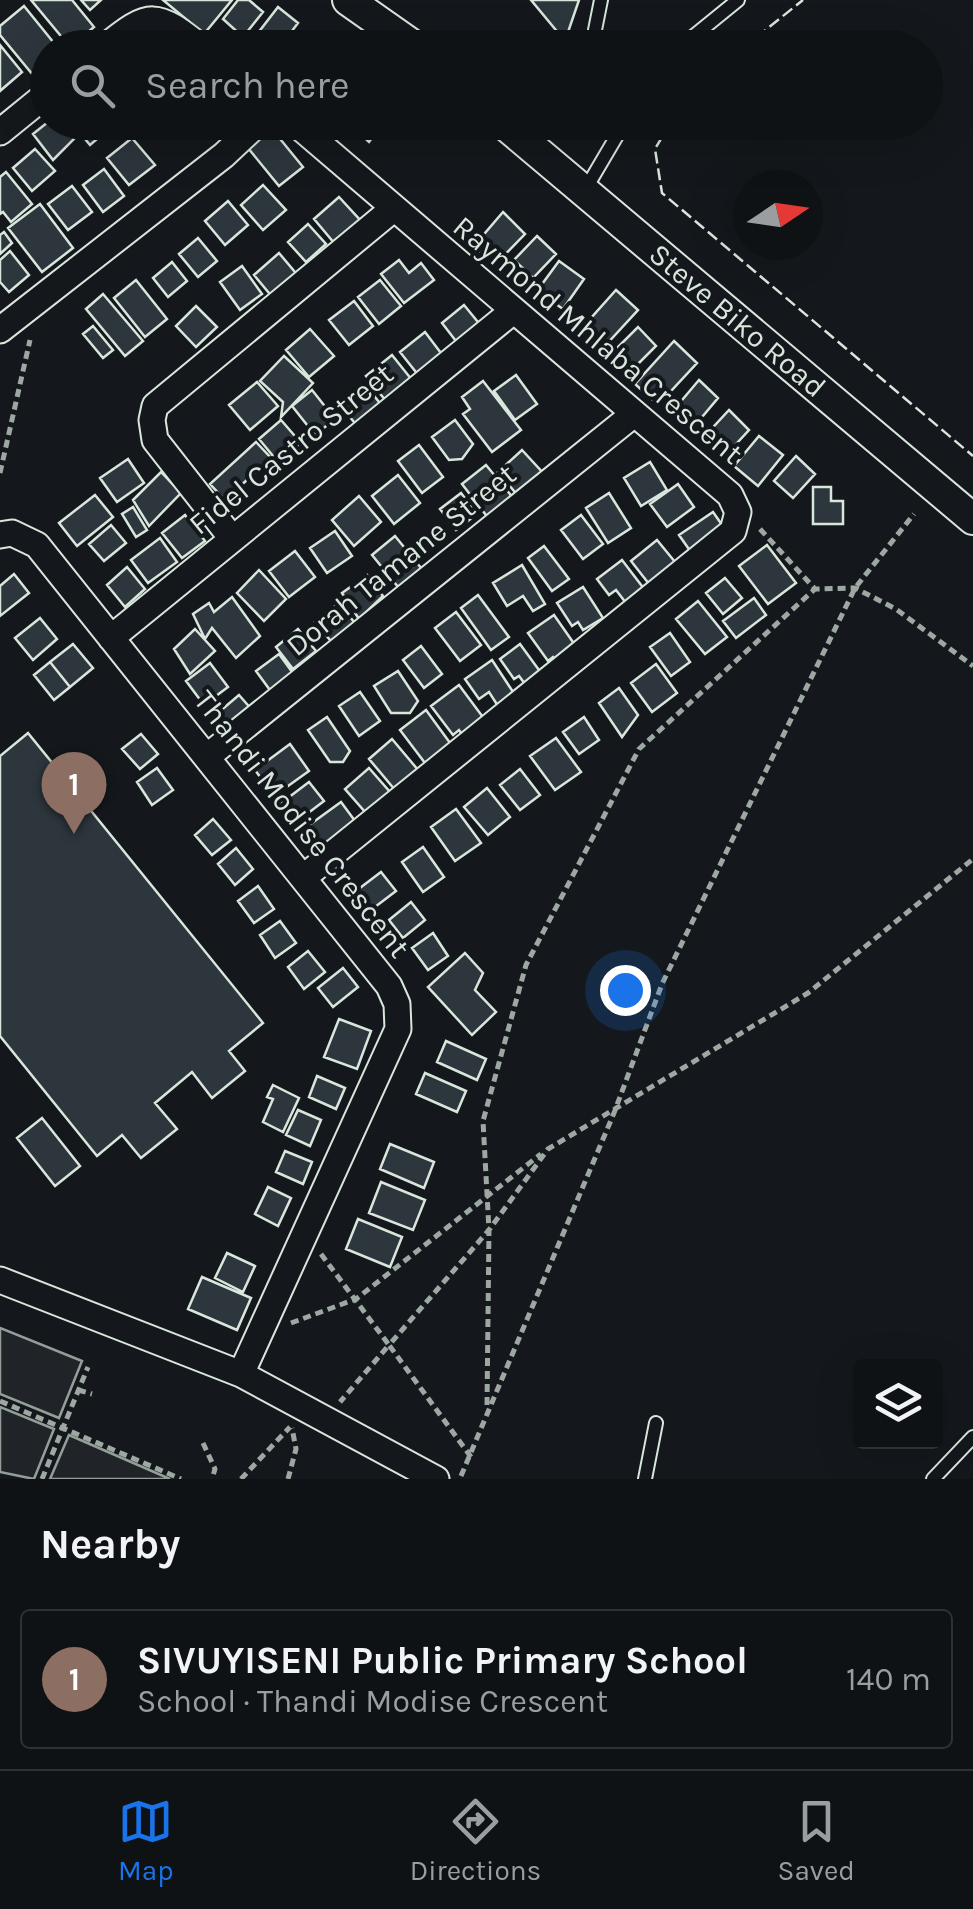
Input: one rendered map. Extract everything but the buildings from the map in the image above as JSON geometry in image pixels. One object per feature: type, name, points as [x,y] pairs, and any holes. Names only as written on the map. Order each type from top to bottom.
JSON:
[{"type":"street","points":[[348,0],[391,30]]},
{"type":"street","points":[[370,0],[399,30]]},
{"type":"street","points":[[126,30],[153,17],[180,30]]},
{"type":"street","points":[[0,132],[30,108]]},
{"type":"street","points":[[0,330],[240,140]]},
{"type":"street","name":"Raymond Mhlaba Crescent","points":[[304,877],[733,531],[738,512],[730,495],[314,140]]},
{"type":"street","name":"Steve Biko Road","points":[[523,140],[973,520]]},
{"type":"street","points":[[232,537],[155,440],[152,420],[156,406],[393,209]]},
{"type":"street","name":"Fidel Castro Street","points":[[110,638],[514,311]]},
{"type":"street","name":"Dorah Tamane Street","points":[[208,756],[634,414]]},
{"type":"street","name":"Thandi Modise Crescent","points":[[0,535],[12,533],[38,545],[389,986],[398,1016],[398,1029],[241,1374]]},
{"type":"street","points":[[0,1280],[241,1374],[296,1414],[328,1418],[436,1479]]},
{"type":"lane","points":[[595,30],[601,0]]},
{"type":"lane","points":[[702,30],[738,0]]},
{"type":"lane","points":[[583,192],[614,140]]},
{"type":"lane","points":[[645,1479],[656,1423]]},
{"type":"lane","points":[[933,1479],[973,1436]]},
{"type":"path","points":[[0,474],[40,299]]},
{"type":"path","points":[[738,512],[769,536],[815,589]]},
{"type":"path","points":[[459,1479],[472,1457],[488,1408],[614,1112],[662,984],[855,588],[914,514]]},
{"type":"path","points":[[488,1408],[489,1230],[483,1121],[526,965],[639,748],[815,589],[855,588],[896,609],[973,666]]},
{"type":"path","points":[[260,1335],[356,1298],[548,1149],[808,992],[973,859]]},
{"type":"path","points":[[328,1418],[489,1230],[548,1149]]},
{"type":"path","points":[[304,1231],[472,1457]]},
{"type":"path","points":[[42,1479],[88,1367]]},
{"type":"path","points":[[78,1390],[92,1394]]},
{"type":"path","points":[[0,1401],[181,1479]]},
{"type":"path","points":[[241,1479],[296,1414]]},
{"type":"path","points":[[288,1479],[296,1449],[296,1414]]},
{"type":"path","points":[[203,1442],[215,1469],[212,1479]]},
{"type":"shaded area","points":[[0,1328],[82,1361],[59,1418],[0,1394]]},
{"type":"shaded area","points":[[0,1407],[54,1429],[34,1479],[0,1472]]},
{"type":"shaded area","points":[[69,1435],[170,1479],[50,1479]]},
{"type":"fence","points":[[766,30],[803,0]]},
{"type":"fence","points":[[660,140],[655,149],[662,193],[973,456]]},
{"type":"place","name":"SIVUYISENI Public Primary School","points":[[74,834]]}]
